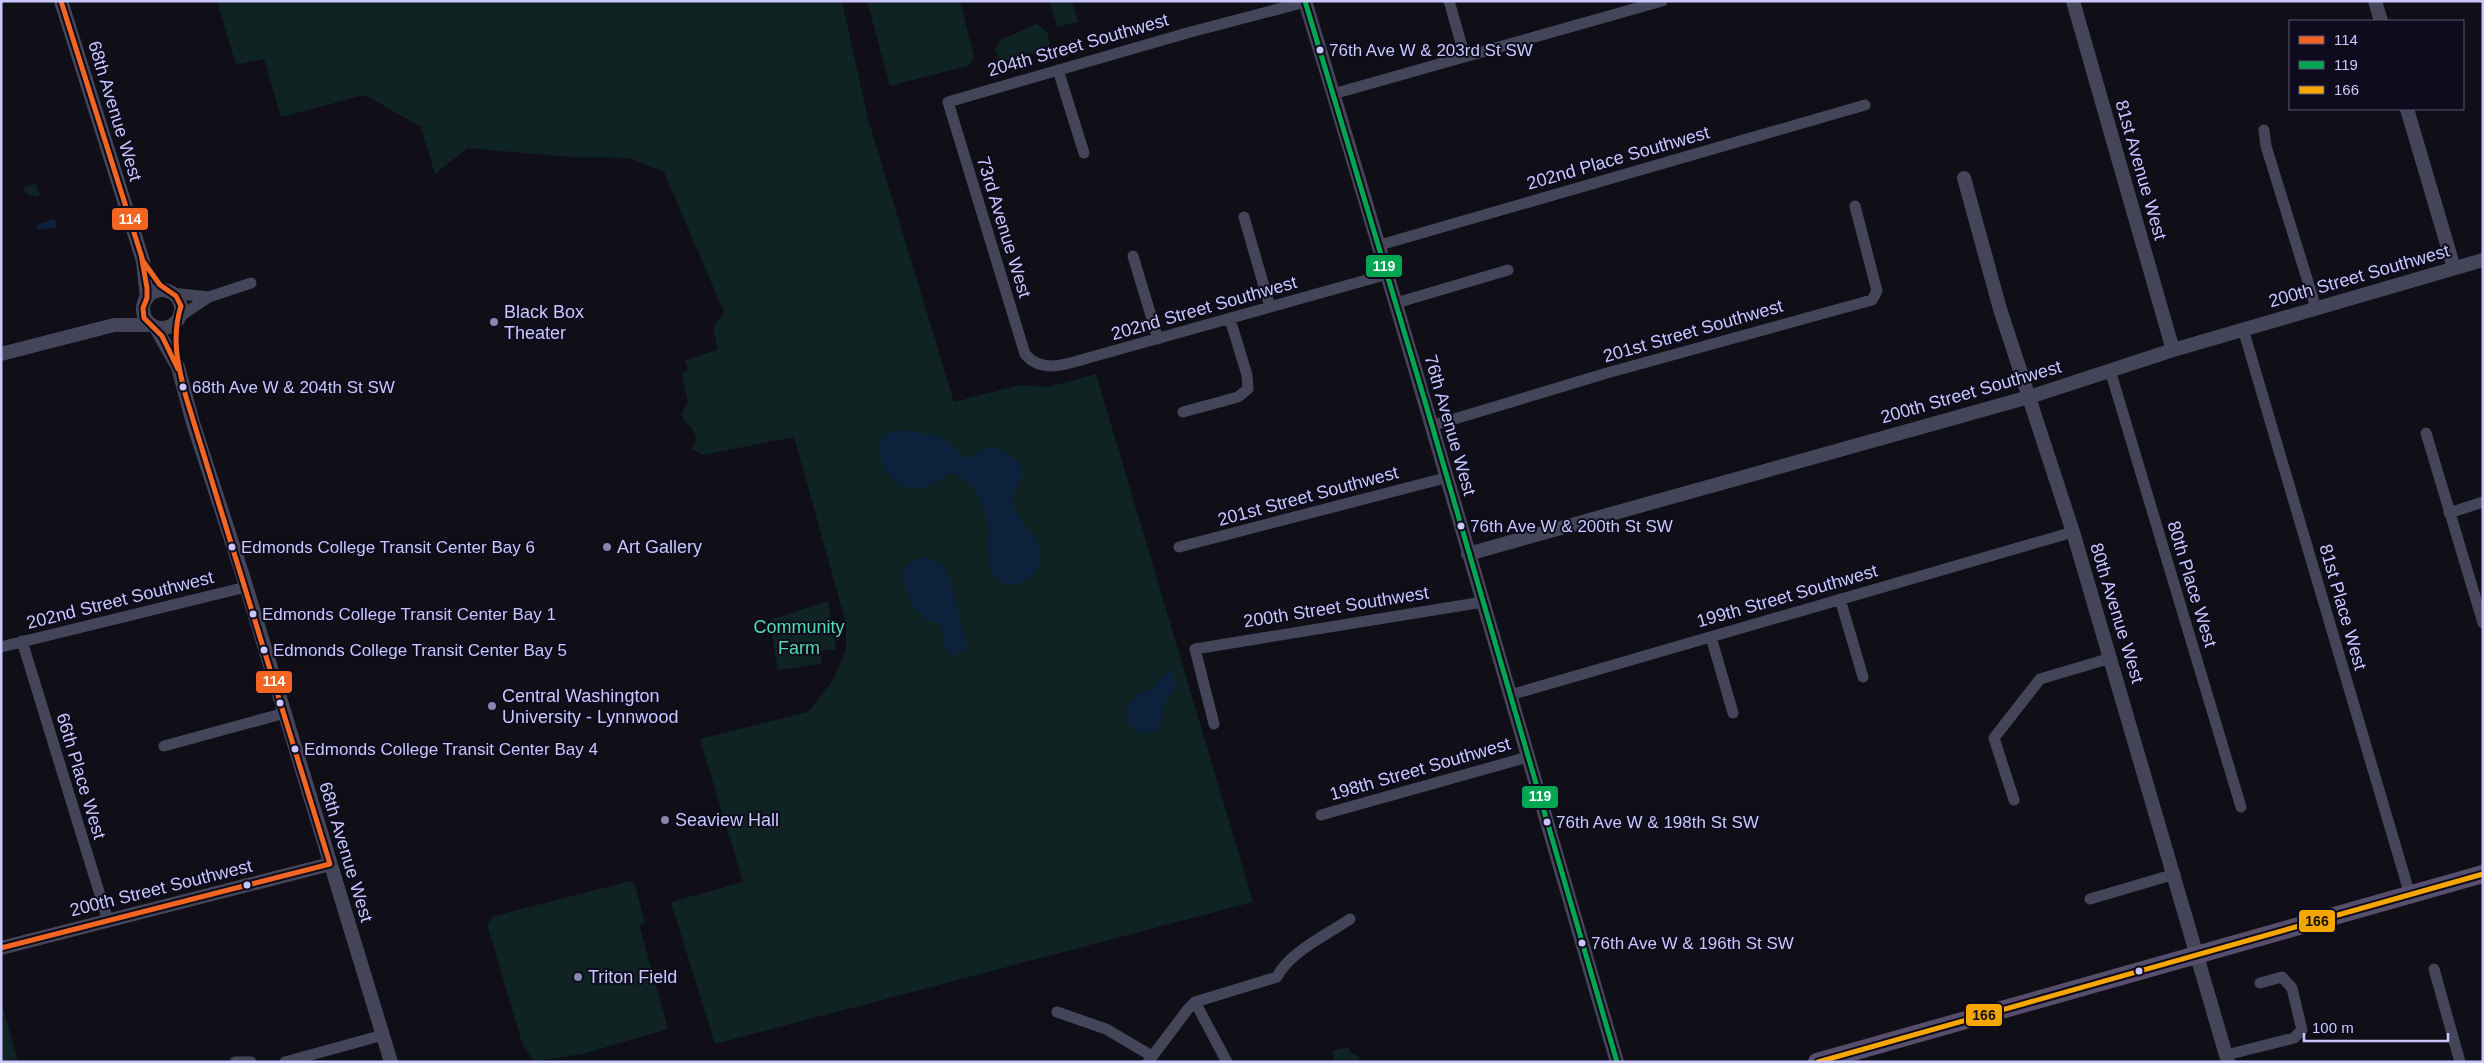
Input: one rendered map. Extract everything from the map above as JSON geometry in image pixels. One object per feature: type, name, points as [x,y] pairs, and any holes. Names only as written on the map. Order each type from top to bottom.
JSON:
[{"type":"main road","points":[[1817,1062],[2483,874]]},
{"type":"street","name":"68th Avenue West","points":[[61,1],[143,261],[145,300]]},
{"type":"street","name":"204th Street Southwest","points":[[948,102],[1305,1]]},
{"type":"street","name":"76th Avenue West","points":[[1305,1],[1380,245],[1445,478],[1617,1062]]},
{"type":"street","points":[[1449,1],[1465,57]]},
{"type":"street","points":[[1333,94],[1662,1]]},
{"type":"street","name":"81st Avenue West","points":[[2073,1],[2173,350]]},
{"type":"street","points":[[2375,1],[2381,20]]},
{"type":"street","points":[[1058,70],[1084,153]]},
{"type":"street","name":"73rd Avenue West","points":[[948,102],[1025,354],[1030,360]]},
{"type":"street","name":"202nd Place Southwest","points":[[1380,245],[1865,105]]},
{"type":"street","points":[[2407,110],[2454,268]]},
{"type":"street","points":[[2264,130],[2266,146],[2316,308]]},
{"type":"street","name":"80th Avenue West","points":[[1964,178],[2000,309],[2074,532],[2227,1058]]},
{"type":"street","name":"201st Street Southwest","points":[[1431,426],[1607,373],[1872,300],[1877,291],[1855,206]]},
{"type":"street","points":[[1244,217],[1270,307]]},
{"type":"street","points":[[1133,256],[1158,339]]},
{"type":"street","name":"200th Street Southwest","points":[[1468,554],[2029,397],[2173,350],[2483,260]]},
{"type":"street","name":"68th Avenue West","points":[[143,261],[169,292]]},
{"type":"street","points":[[1396,303],[1508,270]]},
{"type":"street","name":"202nd Street Southwest","points":[[1030,360],[1039,365],[1053,367],[1388,274]]},
{"type":"street","points":[[114,324],[167,328],[209,297],[251,283]]},
{"type":"street","points":[[1,354],[114,324],[137,310],[155,292],[209,297]]},
{"type":"street","points":[[169,292],[181,306],[178,320]]},
{"type":"street","points":[[145,300],[144,318],[154,327]]},
{"type":"street","points":[[1183,412],[1238,397],[1248,389],[1248,375],[1230,318]]},
{"type":"street","name":"68th Avenue West","points":[[178,320],[178,367],[193,423],[246,587],[391,1062]]},
{"type":"street","name":"68th Avenue West","points":[[154,327],[178,367]]},
{"type":"street","name":"81st Place West","points":[[2243,329],[2410,895]]},
{"type":"street","name":"80th Place West","points":[[2110,370],[2241,807]]},
{"type":"street","points":[[2426,433],[2483,623]]},
{"type":"street","name":"201st Street Southwest","points":[[1179,547],[1445,478]]},
{"type":"street","points":[[2449,512],[2483,502]]},
{"type":"street","name":"199th Street Southwest","points":[[1510,695],[2074,532]]},
{"type":"street","name":"202nd Street Southwest","points":[[1,647],[246,587]]},
{"type":"street","points":[[1840,599],[1863,676]]},
{"type":"street","name":"200th Street Southwest","points":[[1214,724],[1195,649],[1483,602]]},
{"type":"street","points":[[1711,637],[1733,713]]},
{"type":"street","name":"66th Place West","points":[[22,642],[108,921]]},
{"type":"street","points":[[2014,800],[1994,738],[2040,679],[2111,658]]},
{"type":"street","points":[[164,746],[285,713]]},
{"type":"street","name":"198th Street Southwest","points":[[1321,815],[1528,757]]},
{"type":"street","name":"200th Street Southwest","points":[[1,948],[330,864]]},
{"type":"street","points":[[2090,899],[2175,874]]},
{"type":"street","points":[[1057,1012],[1106,1029],[1150,1059],[1188,1009],[1196,1002],[1277,977],[1282,966],[1350,919]]},
{"type":"street","points":[[2434,969],[2460,1062]]},
{"type":"street","points":[[2227,1058],[2294,1038],[2302,1030],[2292,988],[2287,982],[2282,977],[2260,983]]},
{"type":"street","points":[[1196,1002],[1227,1062]]},
{"type":"street","points":[[285,1062],[383,1035]]},
{"type":"street","points":[[235,1062],[251,1062]]},
{"type":"green space","points":[[217,1],[842,1],[868,119],[954,402],[1020,385],[1048,387],[1096,374],[1253,902],[715,1044],[671,902],[743,882],[700,739],[808,712],[833,680],[846,650],[846,623],[794,437],[703,455],[692,449],[697,438],[681,414],[688,402],[682,374],[688,371],[685,360],[718,350],[713,328],[724,312],[664,172],[629,158],[571,157],[468,148],[435,174],[421,127],[365,95],[281,117],[264,59],[236,65]]},
{"type":"green space","points":[[867,1],[960,1],[974,57],[970,65],[890,86]]},
{"type":"green space","points":[[1050,1],[1072,1],[1078,22],[1057,27]]},
{"type":"green space","points":[[1037,24],[1047,32],[1050,44],[1039,51],[1000,63],[995,49],[1000,40]]},
{"type":"green space","points":[[36,183],[40,196],[27,194],[23,187]]},
{"type":"green space","name":"Community Farm","points":[[828,601],[836,649],[821,651],[822,664],[778,670],[770,620]]},
{"type":"green space","name":"Triton Field","points":[[630,881],[635,885],[645,923],[639,924],[668,1029],[582,1054],[535,1061],[523,1046],[487,924],[494,916]]},
{"type":"green space","points":[[1,1000],[18,1062],[1,1062]]},
{"type":"green space","points":[[1349,1047],[1350,1052],[1357,1055],[1358,1061],[1335,1062],[1332,1051]]},
{"type":"water","points":[[54,219],[57,223],[56,228],[37,230],[37,225]]},
{"type":"water","points":[[902,430],[943,437],[960,454],[970,458],[990,446],[1007,453],[1017,461],[1022,472],[1012,498],[1014,508],[1035,539],[1040,550],[1038,567],[1033,574],[1026,580],[1010,584],[1002,583],[992,573],[988,551],[988,526],[984,507],[976,491],[962,478],[954,473],[926,487],[912,488],[896,481],[890,475],[881,460],[879,442],[888,433]]},
{"type":"water","points":[[926,557],[943,566],[949,576],[967,645],[961,652],[956,654],[947,654],[940,625],[935,621],[928,621],[911,606],[904,582],[904,572],[908,564],[915,559]]},
{"type":"water","points":[[1171,669],[1177,687],[1165,700],[1159,728],[1146,734],[1139,733],[1129,724],[1126,707],[1136,695],[1153,689],[1158,681]]},
{"type":"transit line","name":"114","points":[[61,1],[143,261],[160,285],[176,296],[181,306],[176,329],[176,341],[178,363],[186,397],[330,864]]},
{"type":"transit line","name":"119","points":[[1305,1],[1424,398],[1617,1062]]},
{"type":"transit line","name":"114","points":[[141,254],[147,288],[147,298],[143,308],[144,318],[162,336],[178,369]]},
{"type":"transit line","name":"114","points":[[1,948],[330,864]]},
{"type":"transit line","name":"166","points":[[1818,1062],[2483,874]]},
{"type":"place","name":"76th Ave W & 203rd St SW","points":[[1320,50]]},
{"type":"place","name":"Black Box Theater","points":[[494,322]]},
{"type":"place","name":"68th Ave W & 204th St SW","points":[[183,387]]},
{"type":"place","name":"76th Ave W & 200th St SW","points":[[1461,526]]},
{"type":"place","name":"Edmonds College Transit Center Bay 6","points":[[232,547]]},
{"type":"place","name":"Art Gallery","points":[[607,547]]},
{"type":"place","name":"Edmonds College Transit Center Bay 1","points":[[253,614]]},
{"type":"place","name":"Edmonds College Transit Center Bay 5","points":[[264,650]]},
{"type":"place","name":"Central Washington University - Lynnwood","points":[[492,706]]},
{"type":"place","name":"Edmonds College Transit Center Bay 4","points":[[295,749]]},
{"type":"place","name":"Seaview Hall","points":[[665,820]]},
{"type":"place","name":"76th Ave W & 198th St SW","points":[[1547,822]]},
{"type":"place","name":"76th Ave W & 196th St SW","points":[[1582,943]]},
{"type":"place","name":"Triton Field","points":[[578,977]]}]
